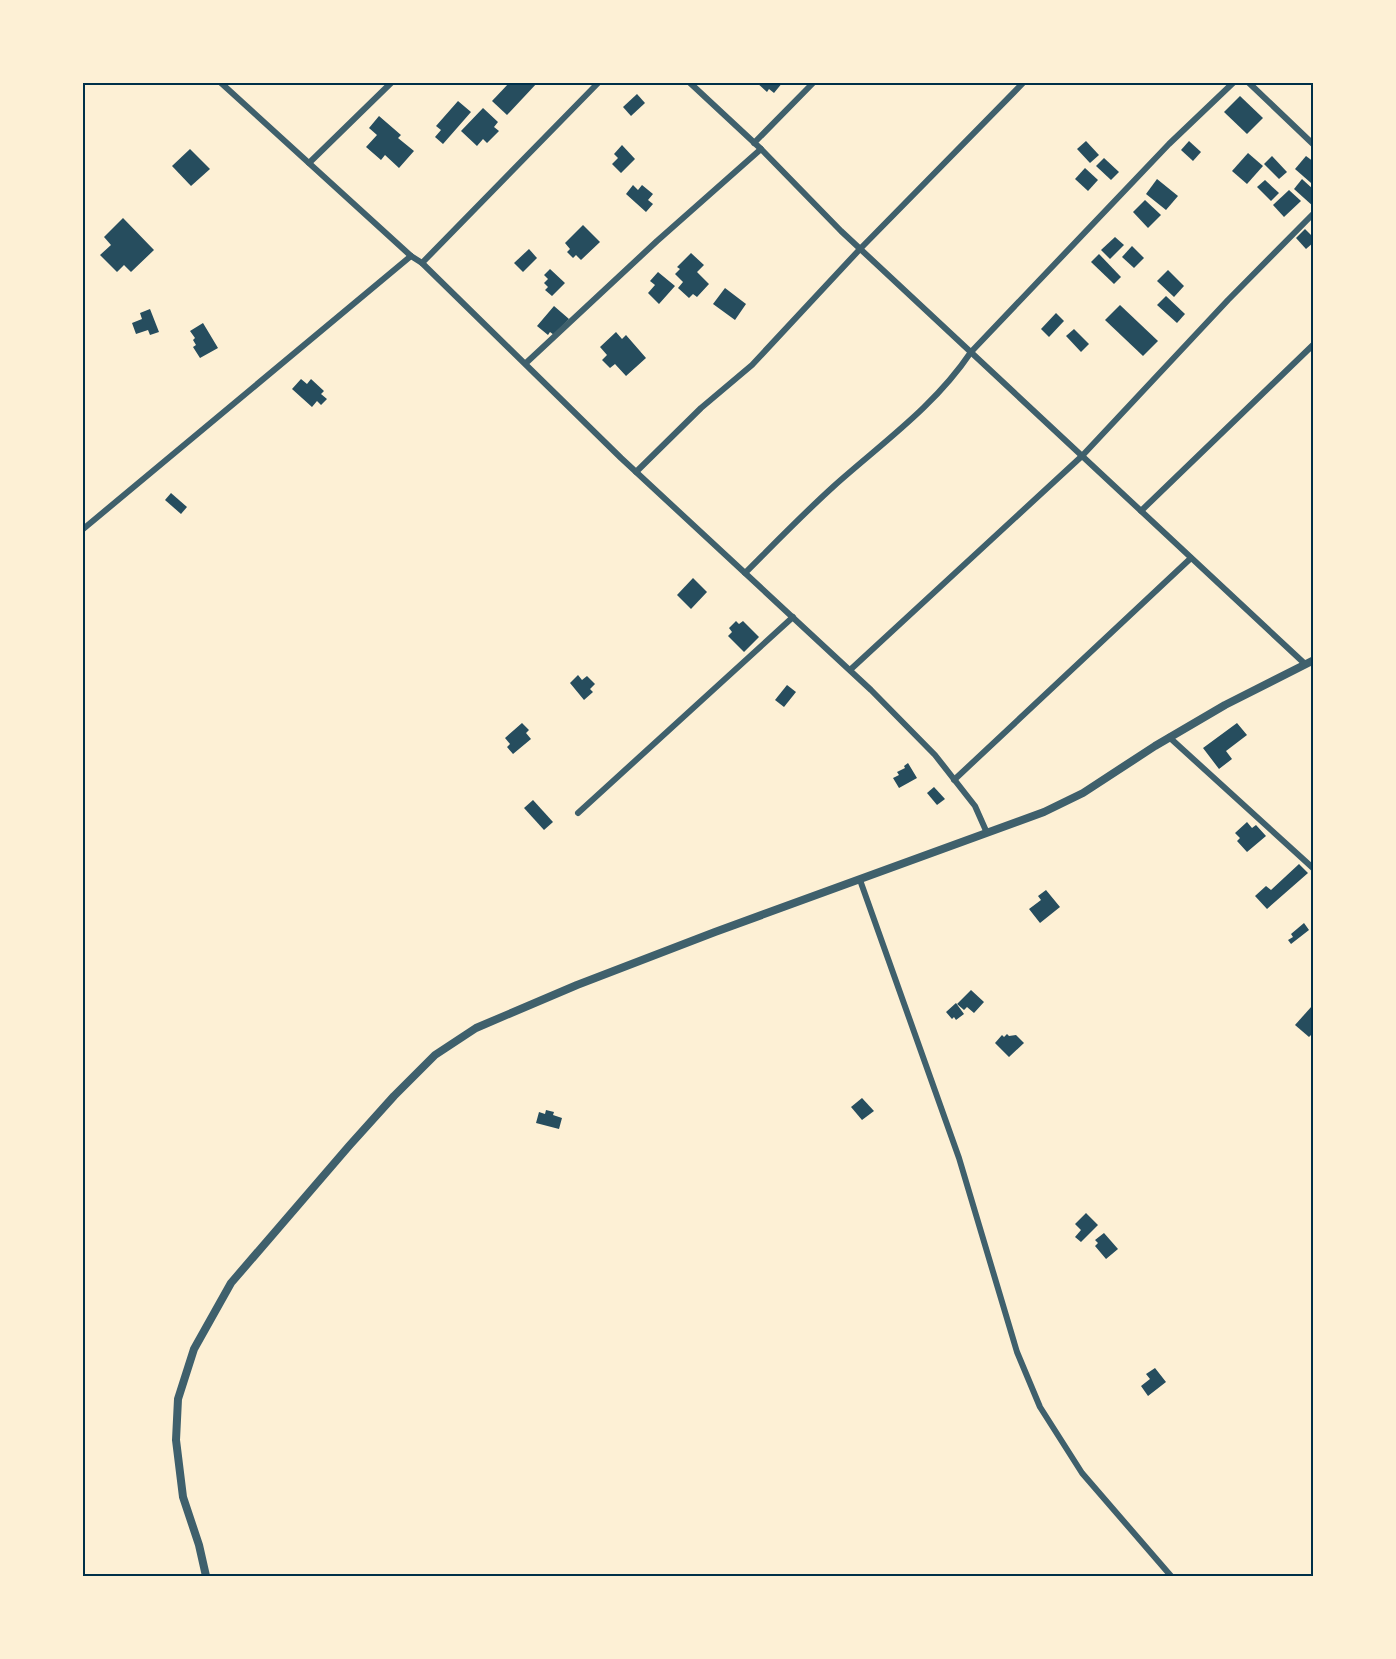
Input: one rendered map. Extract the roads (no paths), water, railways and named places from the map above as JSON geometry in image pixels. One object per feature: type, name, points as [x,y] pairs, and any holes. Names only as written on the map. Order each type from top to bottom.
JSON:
[{"type":"street","points":[[220,82],[411,256],[422,262],[636,472],[850,670],[935,755],[975,806],[987,833]]},
{"type":"street","points":[[309,163],[392,82]]},
{"type":"street","points":[[422,262],[599,82]]},
{"type":"street","points":[[688,82],[761,149],[860,249],[1304,663]]},
{"type":"street","points":[[754,143],[814,82]]},
{"type":"street","points":[[636,472],[701,408],[752,364],[860,249],[1024,82]]},
{"type":"street","points":[[745,573],[832,487],[930,404],[949,383],[971,352],[1169,144],[1234,82]]},
{"type":"street","points":[[1248,82],[1314,145]]},
{"type":"street","points":[[526,363],[657,241],[761,149]]},
{"type":"street","points":[[850,670],[944,586],[1082,456],[1228,300],[1314,213]]},
{"type":"street","points":[[82,530],[411,256]]},
{"type":"street","points":[[1141,511],[1314,344]]},
{"type":"street","points":[[954,780],[1191,558]]},
{"type":"street","points":[[578,813],[793,617]]},
{"type":"street","points":[[206,1576],[199,1545],[183,1497],[176,1440],[178,1399],[195,1349],[231,1283],[394,1096],[435,1056],[487,1023],[548,997],[705,936],[1044,812],[1083,793],[1169,737],[1304,663],[1314,660]]},
{"type":"street","points":[[1169,737],[1314,869]]},
{"type":"street","points":[[860,880],[959,1158],[1017,1352],[1040,1407],[1082,1473],[1171,1576]]}]
